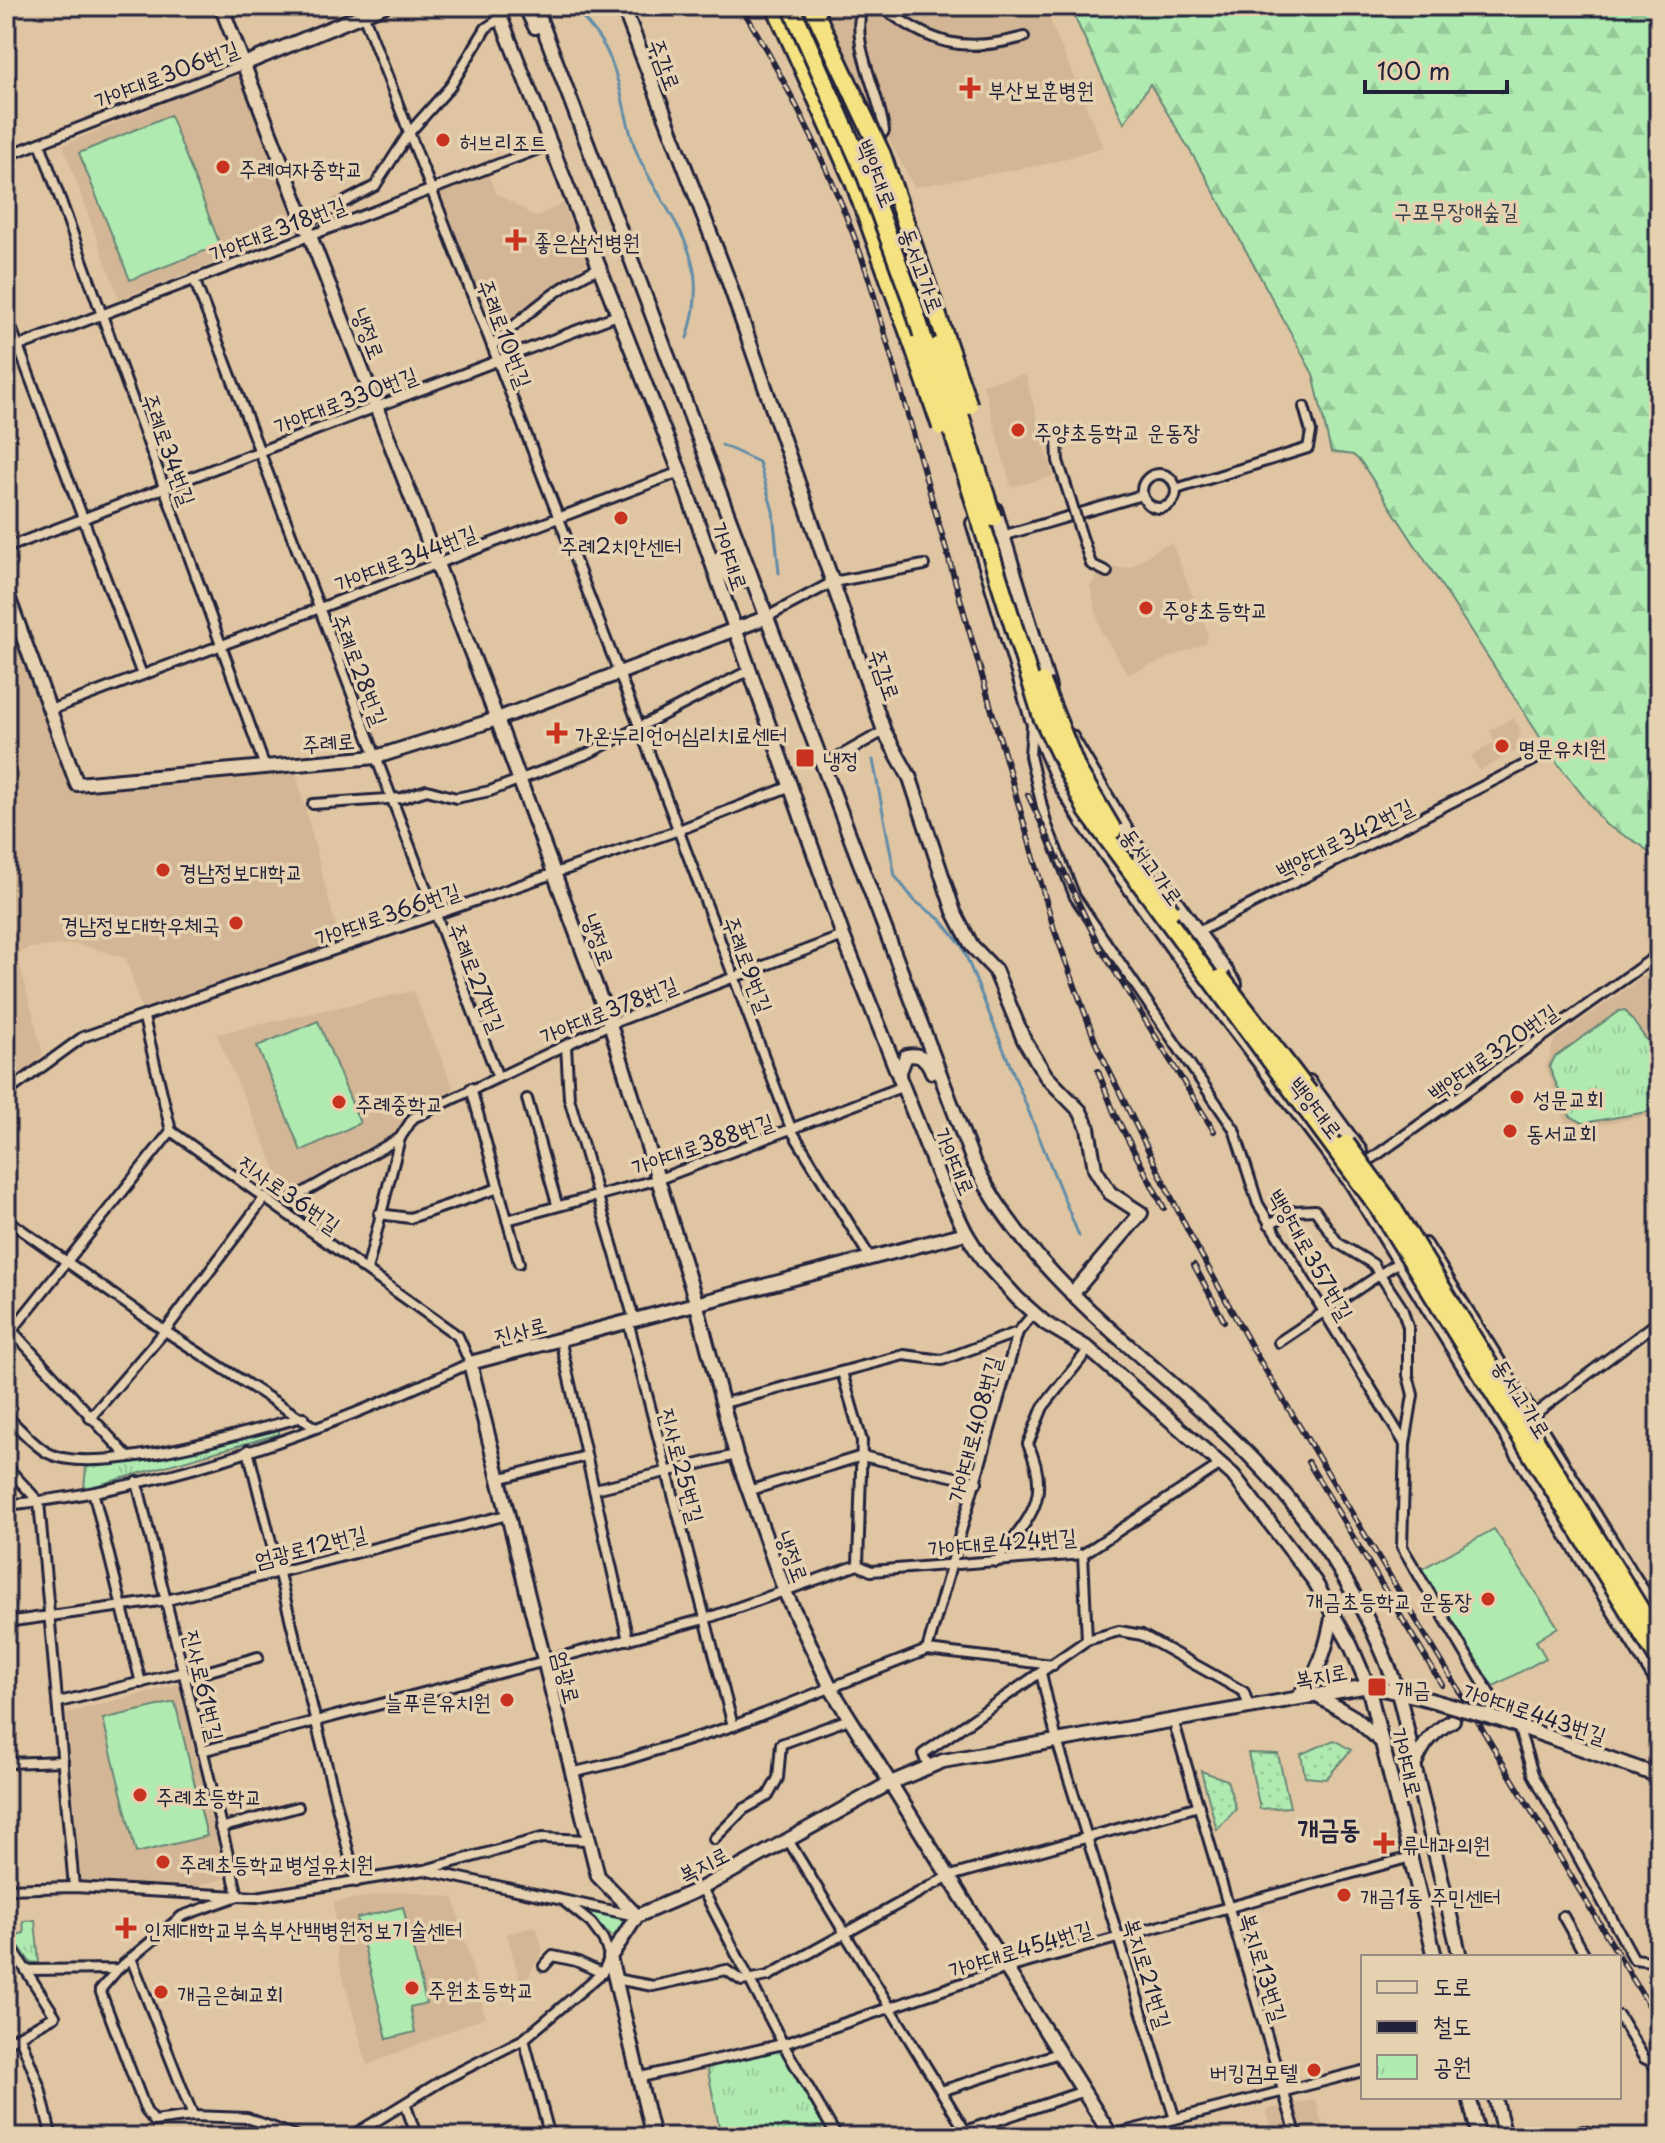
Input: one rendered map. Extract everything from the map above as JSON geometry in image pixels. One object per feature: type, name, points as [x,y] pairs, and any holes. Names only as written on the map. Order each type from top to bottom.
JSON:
[{"type":"highway","points":[[775,6],[854,182],[993,578],[1009,605]]},
{"type":"highway","name":"동서고가로","points":[[791,6],[866,176],[910,296],[1042,717],[1087,811],[1379,1208],[1659,1660]]},
{"type":"highway","name":"동서고가로","points":[[804,6],[875,173],[982,480],[1053,715],[1095,803],[1193,941],[1387,1199],[1659,1640]]},
{"type":"highway","points":[[812,6],[882,155],[927,277],[978,434],[982,480]]},
{"type":"main road","name":"냉정로","points":[[221,6],[521,781],[610,1024],[696,1302],[736,1455],[785,1592],[849,1719],[1110,2137]]},
{"type":"main road","name":"가야대로306번길","points":[[244,64],[362,11],[384,6]]},
{"type":"main road","points":[[525,6],[536,29],[546,37]]},
{"type":"main road","name":"가야대로","points":[[535,6],[957,1120],[992,1200],[1016,1235],[1072,1294],[1249,1455],[1287,1498],[1336,1568],[1370,1626],[1397,1690],[1460,1955]]},
{"type":"main road","name":"주감로","points":[[623,6],[727,277],[884,731],[910,778],[954,912],[972,946],[995,970],[1024,1040],[1046,1076],[1080,1111],[1088,1128],[1095,1169],[1110,1193],[1141,1213],[1072,1294]]},
{"type":"main road","name":"백양대로","points":[[784,6],[856,168],[892,266],[1032,719],[1055,773],[1083,822],[1171,946],[1346,1176],[1659,1684]]},
{"type":"main road","name":"백양대로","points":[[804,6],[871,148],[937,315],[1047,684],[1068,732],[1134,843],[1368,1161],[1533,1415],[1659,1618]]},
{"type":"main road","name":"가야대로","points":[[500,10],[549,145],[602,267],[680,472],[843,936],[939,1177],[984,1262],[1034,1313],[1089,1349],[1221,1464],[1265,1514],[1315,1582],[1368,1686],[1435,1955]]},
{"type":"main road","points":[[704,536],[715,548],[727,577],[732,581],[743,580],[746,567]]},
{"type":"main road","name":"주례로","points":[[6,591],[77,784],[376,757],[497,719],[765,618]]},
{"type":"main road","points":[[901,1080],[906,1056],[921,1056],[957,1120]]},
{"type":"main road","name":"진사로","points":[[470,1363],[966,1233]]},
{"type":"main road","name":"엄광로","points":[[470,1363],[587,1840],[598,1876],[637,1916]]},
{"type":"main road","points":[[1297,1698],[1311,1684],[1324,1655],[1333,1613]]},
{"type":"main road","name":"복지로","points":[[637,1916],[702,1888],[888,1784],[928,1766],[1368,1686],[1397,1690]]},
{"type":"main road","name":"가야대로443번길","points":[[1397,1690],[1509,1723],[1659,1776]]},
{"type":"main road","points":[[1316,1695],[1355,1718],[1383,1743]]},
{"type":"main road","points":[[1414,1766],[1421,1746],[1435,1731],[1453,1720],[1475,1713]]},
{"type":"main road","points":[[1641,1768],[1659,1764]]},
{"type":"main road","points":[[637,1916],[610,1957],[653,2137]]},
{"type":"main road","points":[[1470,2099],[1479,2137]]},
{"type":"main road","points":[[1496,2099],[1505,2137]]},
{"type":"street","points":[[862,6],[863,56],[881,106],[884,131],[871,148]]},
{"type":"street","points":[[880,6],[930,36],[957,46],[993,45],[1024,37]]},
{"type":"street","points":[[309,228],[375,186],[409,133],[450,87],[500,10]]},
{"type":"street","name":"주례로10번길","points":[[362,11],[619,673]]},
{"type":"street","name":"가야대로306번길","points":[[6,156],[244,64]]},
{"type":"street","name":"주례로34번길","points":[[40,143],[265,767]]},
{"type":"street","name":"가야대로318번길","points":[[6,351],[194,279],[309,228],[431,189],[549,145]]},
{"type":"street","points":[[492,346],[527,314],[577,277],[602,267]]},
{"type":"street","name":"주례로28번길","points":[[194,279],[376,757]]},
{"type":"street","points":[[6,314],[142,675]]},
{"type":"street","name":"가야대로330번길","points":[[6,548],[620,314]]},
{"type":"street","points":[[1176,489],[1308,448],[1311,432],[1304,407]]},
{"type":"street","points":[[1057,437],[1058,461],[1091,564],[1107,572]]},
{"type":"street","name":"가야대로344번길","points":[[50,710],[680,472]]},
{"type":"street","points":[[1153,475],[1165,475],[1176,489],[1175,499],[1163,508],[1152,508],[1142,495],[1145,481],[1153,475]]},
{"type":"street","points":[[979,543],[1142,495]]},
{"type":"street","points":[[765,618],[833,582],[924,565]]},
{"type":"street","points":[[313,804],[402,798],[427,790],[462,797],[521,781],[640,728],[750,670]]},
{"type":"street","name":"주례로9번길","points":[[619,673],[792,1131],[869,1256]]},
{"type":"street","name":"백양대로357번길","points":[[1032,719],[1030,756],[1033,770],[1046,823],[1075,897],[1234,1129],[1258,1204],[1405,1444]]},
{"type":"street","points":[[822,766],[884,731]]},
{"type":"street","name":"주례로27번길","points":[[376,757],[497,1075]]},
{"type":"street","name":"백양대로342번길","points":[[1171,946],[1534,760]]},
{"type":"street","name":"가야대로366번길","points":[[6,1093],[83,1037],[679,830],[791,786]]},
{"type":"street","name":"가야대로378번길","points":[[367,1270],[400,1138],[413,1118],[497,1075],[610,1024],[843,936]]},
{"type":"street","name":"백양대로320번길","points":[[1346,1176],[1659,954]]},
{"type":"street","points":[[9,1335],[171,1131],[144,1018]]},
{"type":"street","name":"진사로25번길","points":[[566,1046],[569,1098],[631,1320],[666,1472],[705,1619]]},
{"type":"street","name":"가야대로388번길","points":[[507,1220],[557,1204],[659,1179],[792,1131],[901,1080]]},
{"type":"street","points":[[471,1088],[519,1263]]},
{"type":"street","points":[[527,1099],[557,1204]]},
{"type":"street","name":"진사로36번길","points":[[171,1131],[458,1336],[470,1363]]},
{"type":"street","name":"가야대로378번길","points":[[308,1229],[313,1217],[290,1200],[400,1138]]},
{"type":"street","points":[[379,1214],[410,1218],[499,1188]]},
{"type":"street","points":[[90,1418],[165,1331],[265,1197]]},
{"type":"street","points":[[1269,1224],[1294,1211],[1315,1210],[1338,1243],[1373,1264],[1402,1308],[1408,1327],[1408,1375],[1413,1395],[1405,1444],[1402,1547],[1509,1723],[1533,1774],[1634,1959],[1659,1961]]},
{"type":"street","points":[[6,1219],[165,1331],[303,1417],[314,1427]]},
{"type":"street","points":[[1279,1342],[1400,1261]]},
{"type":"street","name":"가야대로408번길","points":[[927,1650],[1018,1332],[1034,1313]]},
{"type":"street","points":[[1507,1435],[1659,1321]]},
{"type":"street","points":[[6,1324],[9,1335],[128,1457]]},
{"type":"street","points":[[724,1403],[904,1355],[942,1360],[1018,1332]]},
{"type":"street","points":[[560,1339],[628,1640]]},
{"type":"street","points":[[996,1562],[1038,1500],[1040,1471],[1028,1444],[1043,1407],[1089,1349]]},
{"type":"street","name":"진사로","points":[[6,1505],[94,1495],[248,1450],[385,1403],[470,1363]]},
{"type":"street","points":[[842,1372],[862,1441],[858,1565]]},
{"type":"street","points":[[6,1416],[48,1454],[101,1461],[210,1442],[303,1417]]},
{"type":"street","points":[[248,1450],[356,1882]]},
{"type":"street","points":[[595,1489],[736,1455]]},
{"type":"street","points":[[498,1479],[586,1456]]},
{"type":"street","points":[[748,1491],[862,1456],[977,1482]]},
{"type":"street","name":"가야대로424번길","points":[[202,1751],[705,1619],[858,1565],[871,1571],[1083,1554],[1221,1464]]},
{"type":"street","points":[[6,1466],[39,1502],[74,1887]]},
{"type":"street","name":"진사로61번길","points":[[137,1482],[238,1896]]},
{"type":"street","points":[[94,1495],[141,1683]]},
{"type":"street","name":"엄광로12번길","points":[[6,1622],[167,1600],[507,1515]]},
{"type":"street","points":[[1083,1554],[1087,1640]]},
{"type":"street","points":[[705,1619],[733,1726]]},
{"type":"street","points":[[928,1766],[923,1754],[1087,1640],[1119,1631],[1142,1635],[1244,1692],[1249,1707]]},
{"type":"street","points":[[571,1773],[622,1761],[733,1726],[832,1690],[927,1650],[1053,1665]]},
{"type":"street","points":[[59,1702],[258,1657]]},
{"type":"street","name":"복지로21번길","points":[[1041,1673],[1057,1741],[1175,2119]]},
{"type":"street","points":[[714,1839],[744,1809],[768,1796],[778,1778],[781,1744],[849,1719]]},
{"type":"street","name":"복지로13번길","points":[[1173,1720],[1297,2137]]},
{"type":"street","points":[[6,1763],[63,1761]]},
{"type":"street","points":[[615,1979],[653,1986],[726,1970],[742,1981],[768,1976],[947,1877],[1199,1806]]},
{"type":"street","points":[[220,1828],[298,1807]]},
{"type":"street","points":[[6,1889],[74,1887],[238,1896],[356,1882],[424,1870],[542,1838],[587,1840]]},
{"type":"street","points":[[788,1840],[967,2134],[1084,2091]]},
{"type":"street","name":"가야대로454번길","points":[[641,2077],[783,2044],[1004,1969],[1411,1857]]},
{"type":"street","points":[[424,1870],[637,1916]]},
{"type":"street","points":[[702,1888],[783,2044],[837,2137]]},
{"type":"street","points":[[238,1896],[182,1916],[118,1969],[100,1990],[146,2111],[154,2121],[193,2116],[247,2118],[299,2137]]},
{"type":"street","points":[[350,2137],[406,2106],[432,2087],[524,2039],[602,1973],[610,1957],[603,1939],[591,1923],[564,1901]]},
{"type":"street","points":[[1563,1916],[1585,1955]]},
{"type":"street","points":[[6,1939],[55,2016],[6,2043]]},
{"type":"street","points":[[544,1966],[553,1956],[576,1961],[602,1973]]},
{"type":"street","points":[[131,1958],[177,2084],[193,2116]]},
{"type":"street","points":[[26,1970],[118,1969]]},
{"type":"street","points":[[1621,2019],[1644,2058],[1652,2062],[1659,2075]]},
{"type":"street","points":[[20,2037],[40,2088],[50,2130]]},
{"type":"street","points":[[524,2039],[550,2137]]},
{"type":"street","points":[[941,2091],[1059,2053]]},
{"type":"street","points":[[1110,2137],[1361,2072]]},
{"type":"street","points":[[406,2106],[417,2137]]},
{"type":"street","points":[[1573,2137],[1583,2131],[1605,2137]]},
{"type":"shaded area","name":"부산보훈병원","points":[[822,6],[1044,6],[1103,147],[1047,164],[914,187],[831,30]]},
{"type":"shaded area","points":[[238,73],[299,231],[119,299],[63,145]]},
{"type":"shaded area","name":"좋은삼선병원","points":[[488,174],[496,193],[536,217],[563,203],[587,263],[523,310],[493,337],[439,199],[441,191]]},
{"type":"shaded area","name":"주양초등학교 운동장","points":[[1025,374],[1053,476],[1011,487],[983,384]]},
{"type":"shaded area","name":"주양초등학교","points":[[1172,544],[1208,634],[1206,643],[1128,674],[1100,629],[1090,586],[1104,568],[1130,568],[1162,546]]},
{"type":"shaded area","name":"경남정보대학교","points":[[6,591],[77,784],[294,765],[341,947],[144,1018],[126,958],[76,944],[28,948],[17,955],[43,1053],[29,1070],[6,1086]]},
{"type":"shaded area","name":"명문유치원","points":[[1513,718],[1521,729],[1516,751],[1479,771],[1471,756],[1494,742],[1491,730]]},
{"type":"shaded area","points":[[1659,966],[1659,1114],[1582,1128],[1566,1123],[1546,1067],[1555,1039]]},
{"type":"shaded area","name":"주례중학교","points":[[413,991],[454,1089],[410,1114],[400,1138],[290,1200],[216,1034]]},
{"type":"shaded area","name":"주례초등학교","points":[[180,1684],[225,1878],[197,1886],[81,1881],[67,1713]]},
{"type":"shaded area","name":"주원초등학교","points":[[405,1891],[454,1898],[485,2017],[367,2065],[338,1958],[334,1902]]},
{"type":"shaded area","points":[[536,1926],[543,1950],[528,1978],[520,1981],[507,1934]]},
{"type":"shaded area","points":[[1315,2099],[1326,2137],[1274,2137],[1266,2110]]},
{"type":"green space","name":"구포무장애숲길","points":[[1064,6],[1659,6],[1659,863],[1641,845],[1606,825],[1555,760],[1361,462],[1353,455],[1331,452],[1313,374],[1207,179],[1150,84],[1124,123],[1075,18]]},
{"type":"green space","points":[[170,115],[220,245],[130,280],[79,153]]},
{"type":"green space","points":[[1625,1010],[1659,1057],[1659,1110],[1583,1123],[1570,1116],[1549,1067],[1555,1057],[1619,1011]]},
{"type":"green space","points":[[318,1021],[360,1123],[301,1151],[257,1046]]},
{"type":"green space","points":[[279,1427],[279,1434],[84,1489],[86,1467],[210,1445]]},
{"type":"green space","name":"개금초등학교 운동장","points":[[1494,1529],[1558,1627],[1536,1641],[1546,1658],[1494,1686],[1477,1670],[1420,1570]]},
{"type":"green space","points":[[175,1702],[207,1836],[136,1853],[103,1719]]},
{"type":"green space","points":[[1334,1740],[1351,1750],[1326,1779],[1305,1777],[1301,1754]]},
{"type":"green space","points":[[1248,1753],[1278,1754],[1290,1807],[1260,1809]]},
{"type":"green space","points":[[1201,1771],[1227,1780],[1236,1809],[1217,1830]]},
{"type":"green space","points":[[578,1906],[624,1918],[616,1939]]},
{"type":"green space","points":[[403,1907],[426,2003],[410,2007],[415,2032],[387,2039],[357,1918]]},
{"type":"green space","points":[[35,1920],[39,1963],[30,1962],[12,1936],[24,1933],[23,1921]]},
{"type":"green space","points":[[782,2050],[832,2137],[721,2137],[707,2066]]},
{"type":"waterway","points":[[573,6],[606,49],[641,162],[677,225],[693,264],[694,310],[687,338]]},
{"type":"waterway","points":[[722,445],[759,462],[773,511],[779,573]]},
{"type":"waterway","points":[[873,760],[895,876],[915,901],[941,920],[962,946],[1079,1236]]},
{"type":"railway","points":[[741,6],[812,139],[869,278],[1054,929],[1097,1046],[1188,1231],[1254,1351],[1619,1955]]},
{"type":"railway","points":[[1028,795],[1098,944],[1214,1131]]},
{"type":"railway","points":[[1098,1071],[1115,1115],[1164,1208]]},
{"type":"railway","points":[[1194,1265],[1224,1321]]},
{"type":"railway","points":[[1308,1462],[1442,1685]]},
{"type":"railway","points":[[1621,1959],[1659,2022]]},
{"type":"place","name":"부산보훈병원","points":[[970,88]]},
{"type":"place","name":"허브리조트","points":[[443,140]]},
{"type":"place","name":"주례여자중학교","points":[[223,167]]},
{"type":"place","name":"좋은삼선병원","points":[[516,240]]},
{"type":"place","name":"주양초등학교 운동장","points":[[1018,430]]},
{"type":"place","name":"주례2치안센터","points":[[621,518]]},
{"type":"place","name":"주양초등학교","points":[[1146,608]]},
{"type":"place","name":"가온누리언어심리치료센터","points":[[557,733]]},
{"type":"place","name":"명문유치원","points":[[1502,746]]},
{"type":"place","name":"냉정","points":[[805,758]]},
{"type":"place","name":"경남정보대학교","points":[[163,870]]},
{"type":"place","name":"경남정보대학우체국","points":[[236,923]]},
{"type":"place","name":"성문교회","points":[[1517,1097]]},
{"type":"place","name":"주례중학교","points":[[339,1102]]},
{"type":"place","name":"동서교회","points":[[1510,1131]]},
{"type":"place","name":"개금초등학교 운동장","points":[[1488,1599]]},
{"type":"place","name":"개금","points":[[1377,1687]]},
{"type":"place","name":"늘푸른유치원","points":[[507,1700]]},
{"type":"place","name":"주례초등학교","points":[[140,1795]]},
{"type":"place","name":"류내과의원","points":[[1384,1843]]},
{"type":"place","name":"주례초등학교병설유치원","points":[[163,1862]]},
{"type":"place","name":"개금1동 주민센터","points":[[1344,1895]]},
{"type":"place","name":"인제대학교부속부산백병원정보기술센터","points":[[126,1928]]},
{"type":"place","name":"주원초등학교","points":[[412,1988]]},
{"type":"place","name":"개금은혜교회","points":[[161,1992]]},
{"type":"place","name":"버킹검모텔","points":[[1314,2070]]},
{"type":"district","name":"개금동","points":[[1329,1827]]}]
